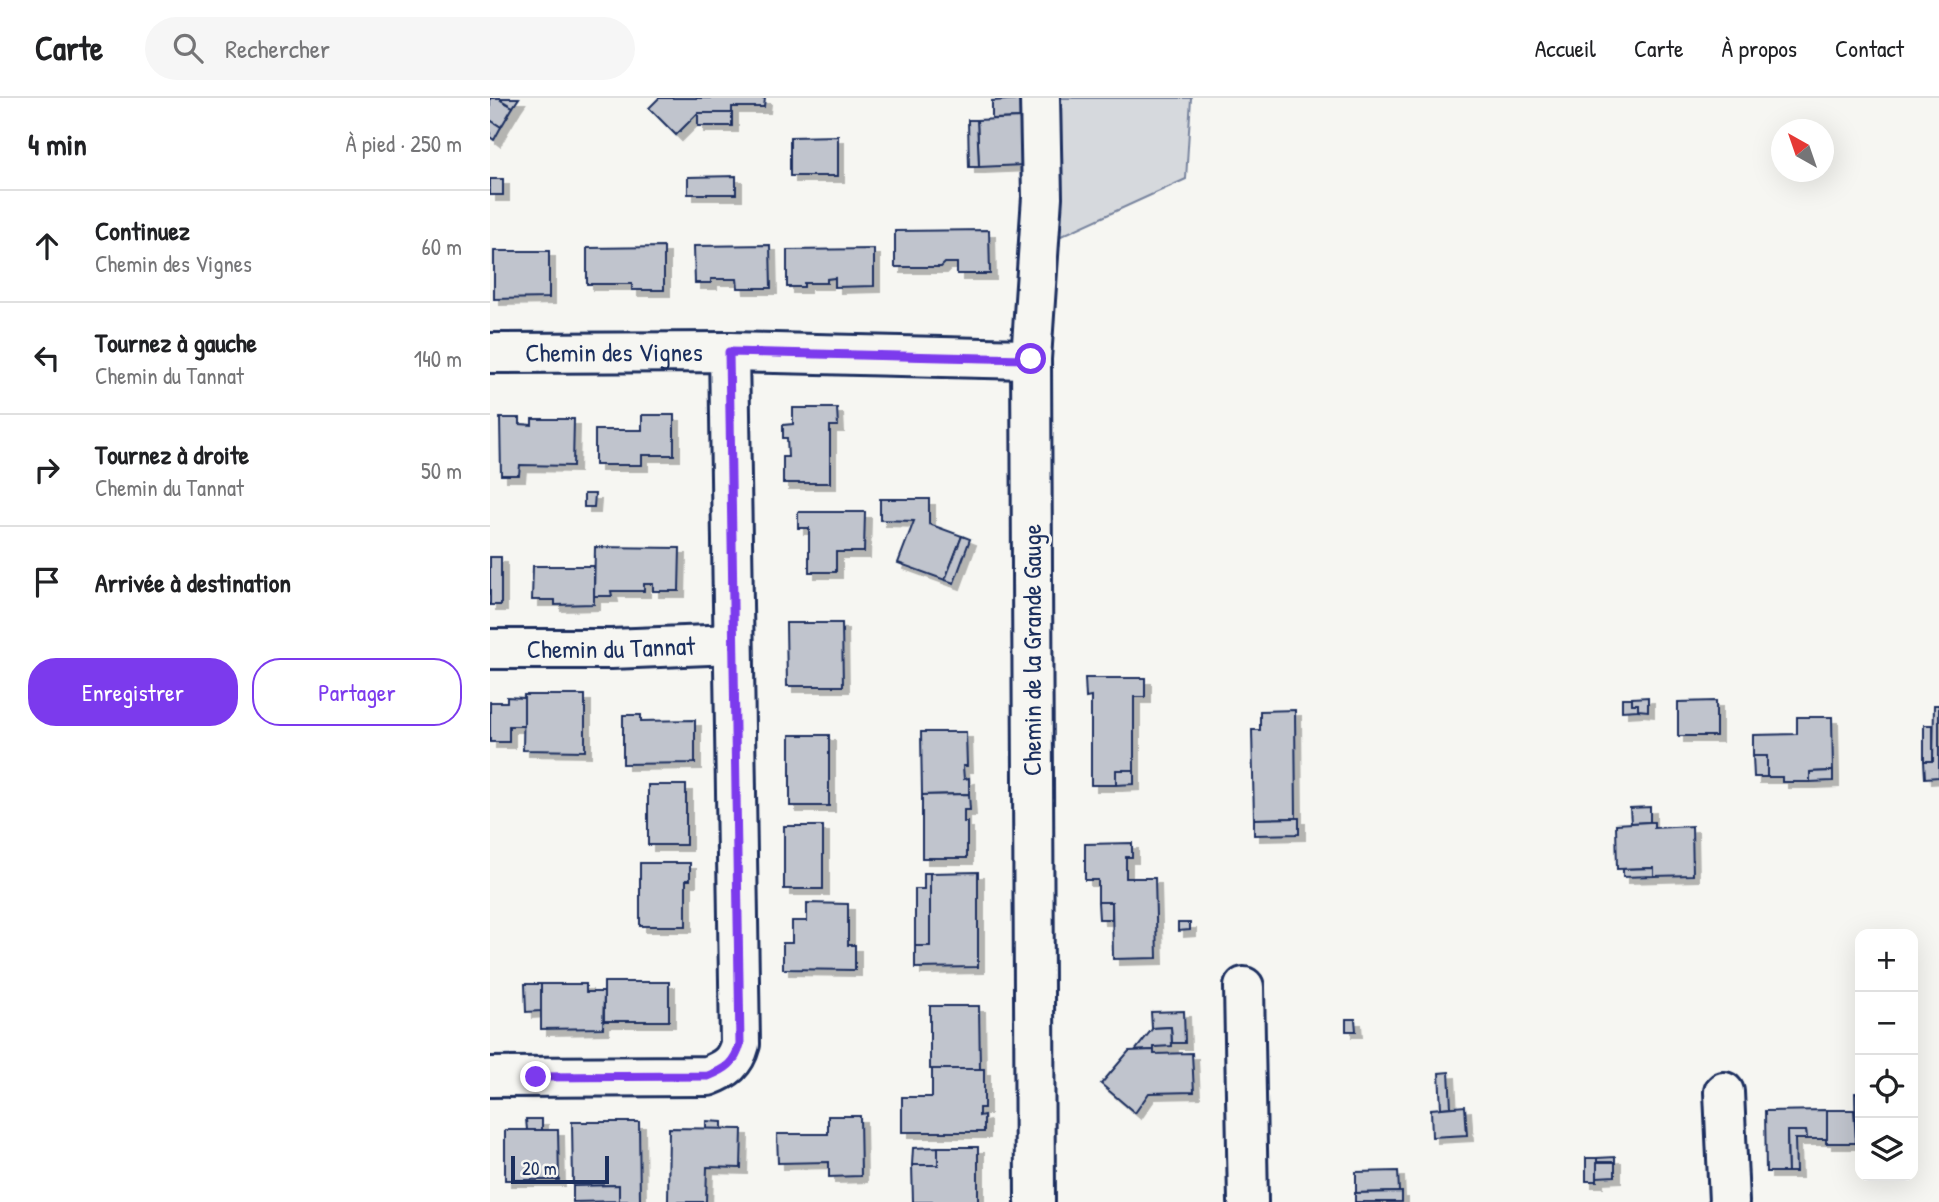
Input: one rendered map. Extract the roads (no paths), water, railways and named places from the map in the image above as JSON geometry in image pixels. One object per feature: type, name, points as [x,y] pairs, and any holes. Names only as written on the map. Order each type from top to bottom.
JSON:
[{"type":"street","name":"Chemin de la Grande Gauge","points":[[1035,1202],[1031,359],[1042,197],[1040,98]]},
{"type":"street","name":"Chemin des Vignes","points":[[490,353],[729,352],[1031,359]]},
{"type":"street","name":"Chemin du Tannat","points":[[490,1077],[708,1076],[725,1069],[734,1061],[740,1044],[729,352]]},
{"type":"street","name":"Chemin du Tannat","points":[[490,649],[611,649],[733,644]]},
{"type":"street","points":[[1244,987],[1248,1202]]},
{"type":"street","points":[[1724,1092],[1729,1202]]}]
